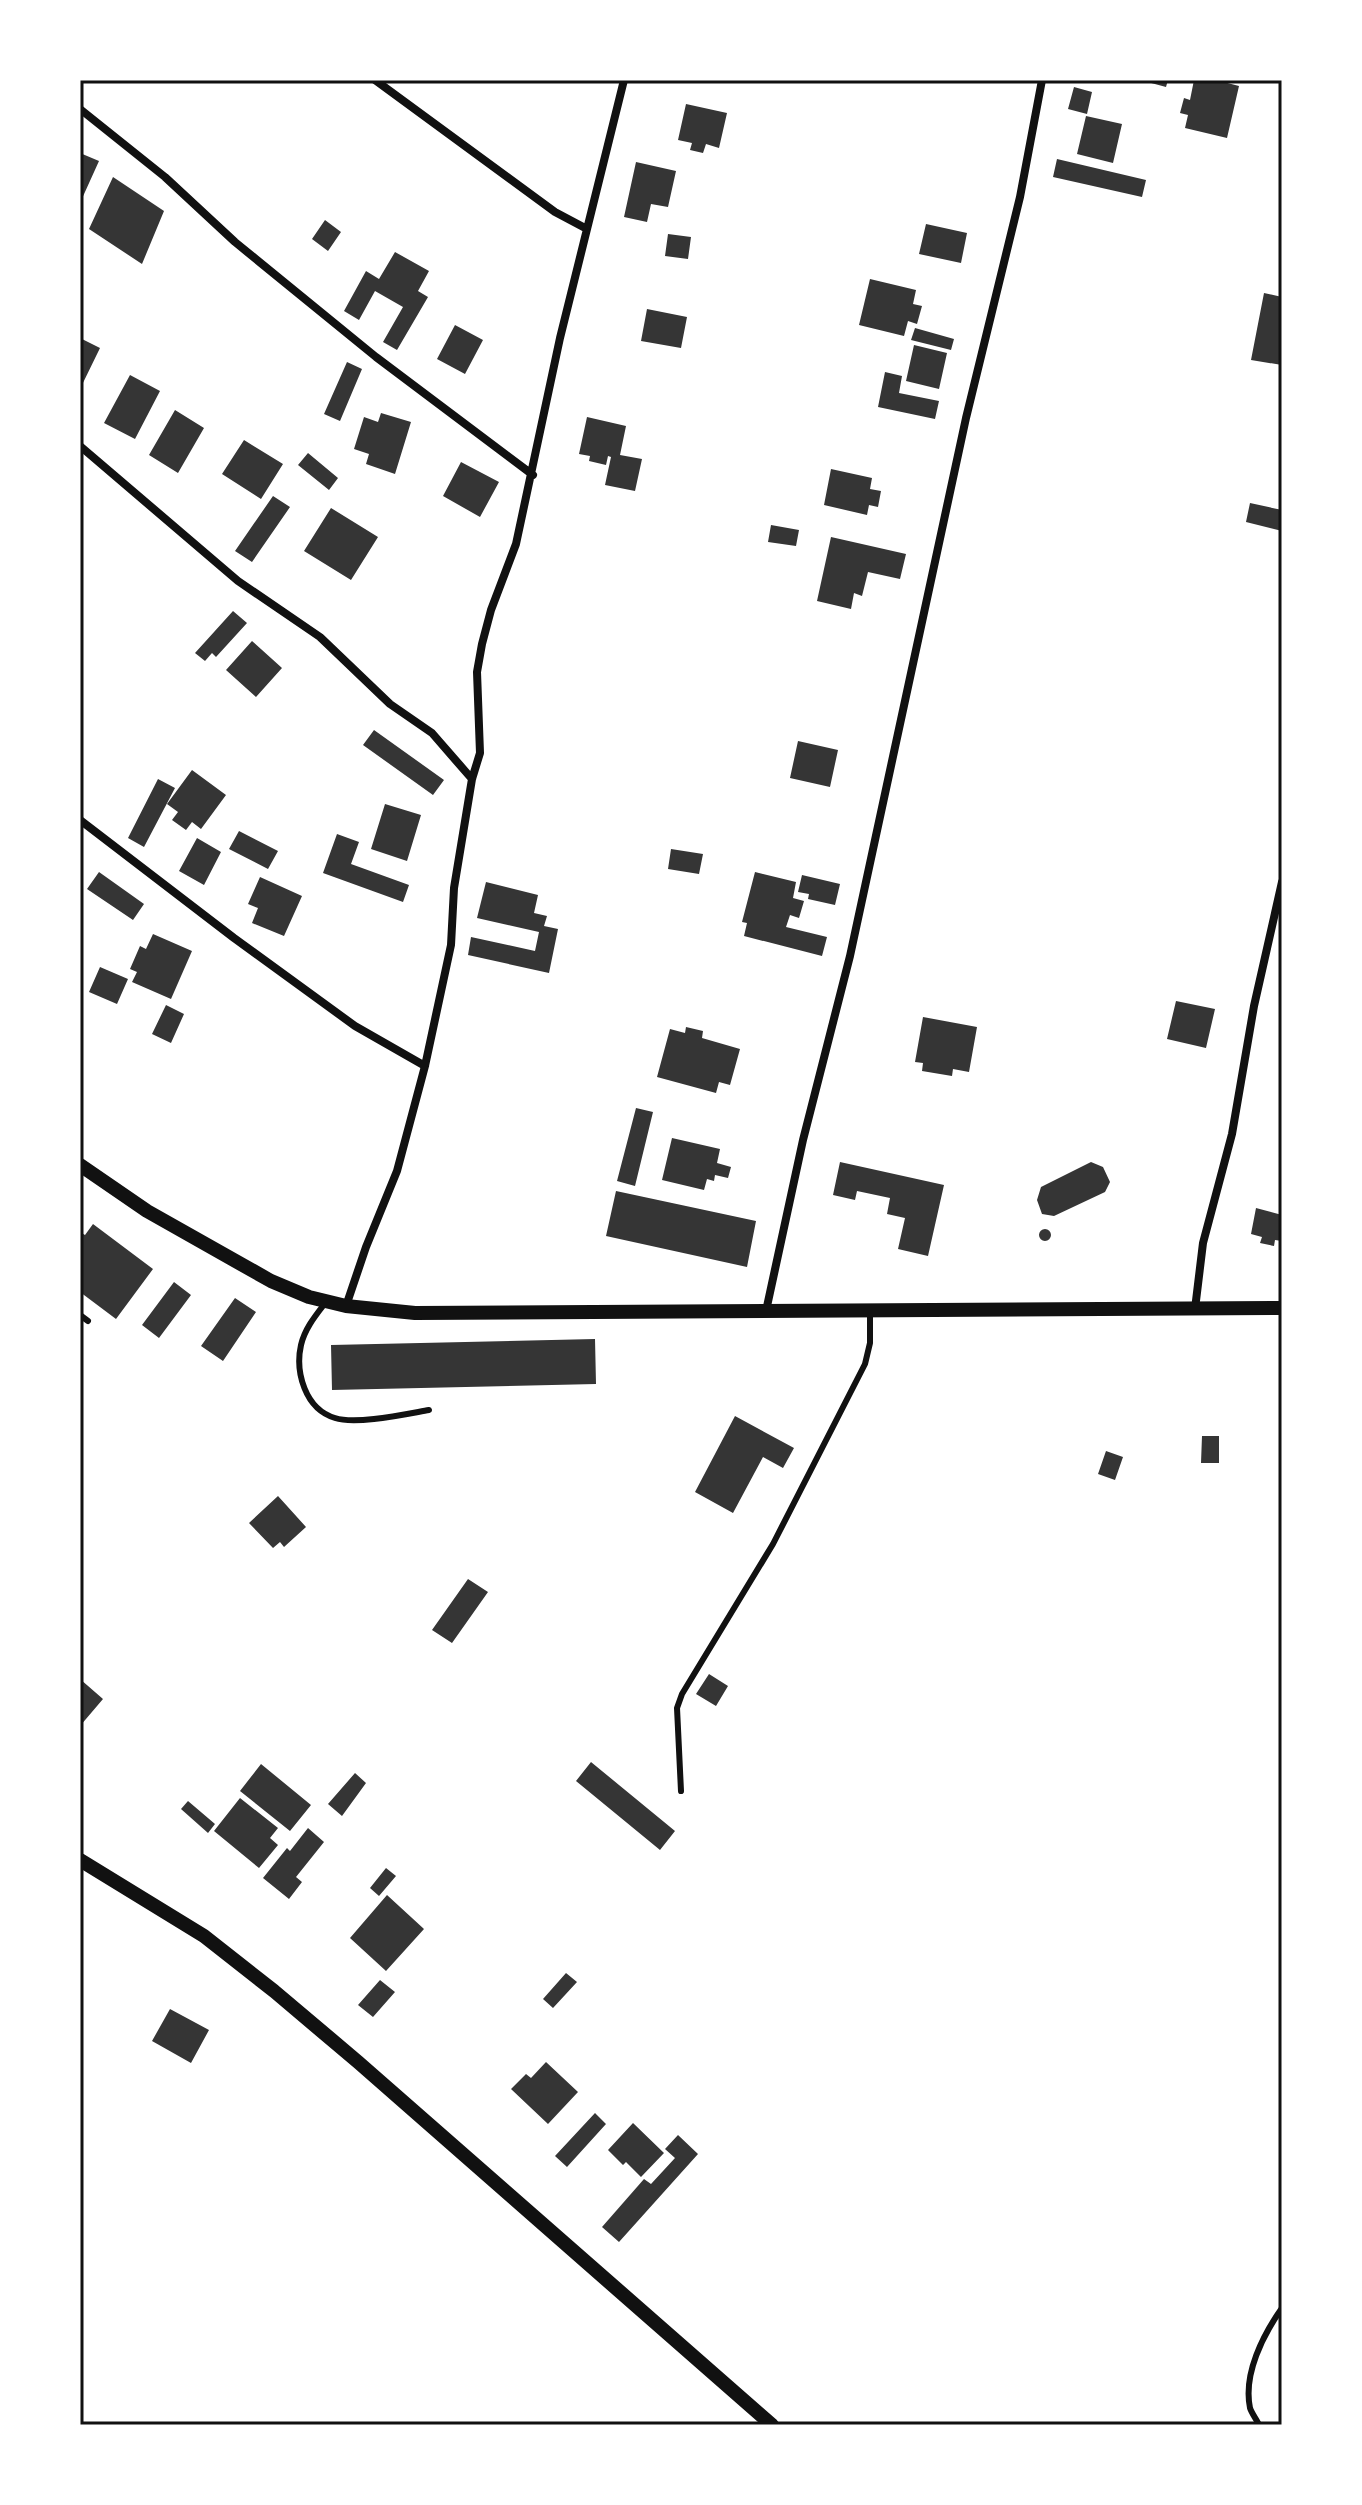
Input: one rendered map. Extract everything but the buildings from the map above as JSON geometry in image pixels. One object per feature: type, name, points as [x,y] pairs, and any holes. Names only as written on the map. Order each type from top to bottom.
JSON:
[{"type":"street","points":[[375,80],[555,212],[587,229]]},
{"type":"street","points":[[346,1306],[397,1171],[425,1066],[451,945],[454,888],[472,779],[480,753],[477,672],[482,644],[491,610],[516,544],[551,379],[624,80]]},
{"type":"street","points":[[766,1311],[803,1140],[860,910],[962,432],[1020,197],[1042,80]]},
{"type":"street","points":[[80,109],[165,177],[235,242],[376,357],[533,475]]},
{"type":"street","points":[[80,446],[238,581],[320,637],[390,704],[432,733],[472,779]]},
{"type":"street","points":[[80,820],[355,1026],[425,1066]]},
{"type":"street","points":[[1195,1309],[1203,1243],[1232,1134],[1254,1006],[1282,882]]},
{"type":"street","points":[[80,1165],[147,1211],[250,1271],[309,1297],[346,1306],[415,1313],[1282,1308]]},
{"type":"street","points":[[80,1860],[204,1936],[274,1991],[772,2425]]},
{"type":"lane","points":[[326,1302],[309,1324],[301,1345],[300,1371],[305,1392],[318,1407],[335,1419],[369,1419],[429,1410]]},
{"type":"lane","points":[[681,1791],[677,1708],[682,1694],[773,1544],[865,1364],[870,1343],[870,1310]]},
{"type":"lane","points":[[80,1315],[88,1321]]},
{"type":"lane","points":[[1259,2425],[1250,2409],[1251,2369],[1282,2308]]}]
